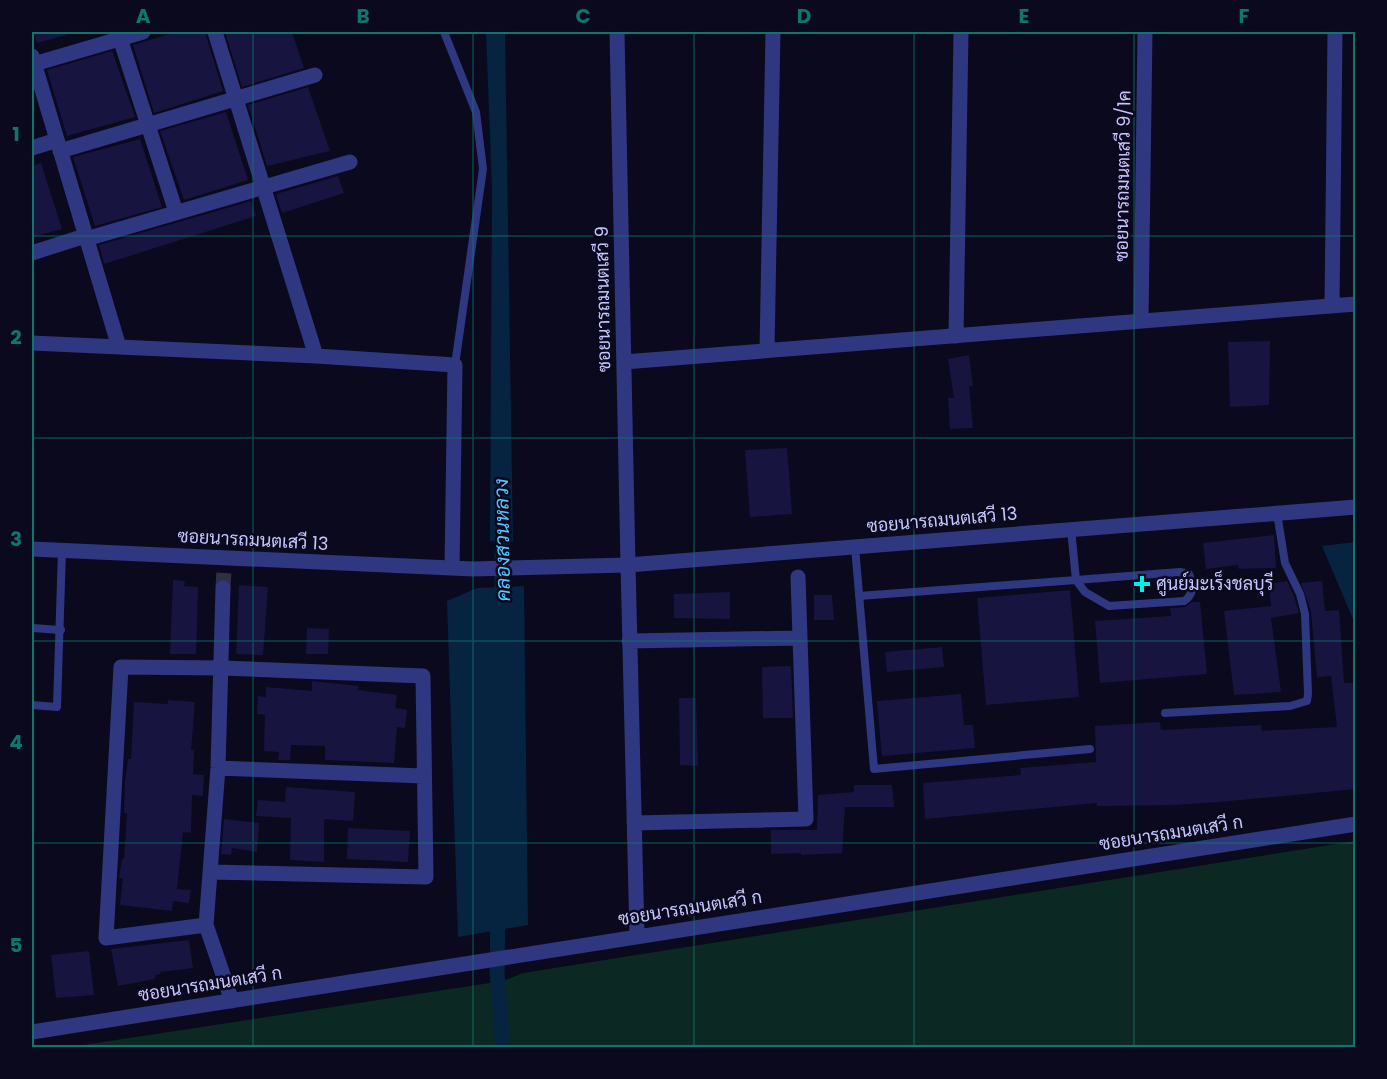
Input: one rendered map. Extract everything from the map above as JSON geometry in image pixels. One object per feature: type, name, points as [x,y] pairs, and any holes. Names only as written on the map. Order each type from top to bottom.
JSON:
[{"type":"street","points":[[119,347],[33,60],[119,35],[143,32]]},
{"type":"street","points":[[215,32],[316,356]]},
{"type":"street","name":"ซอยนารถมนตเสวี 9","points":[[617,32],[637,936]]},
{"type":"street","points":[[767,350],[773,32]]},
{"type":"street","points":[[956,336],[961,32]]},
{"type":"street","name":"ซอยนารถมนตเสวี 9/1ค","points":[[1141,321],[1145,32]]},
{"type":"street","points":[[1332,306],[1335,32]]},
{"type":"street","points":[[119,35],[176,212]]},
{"type":"street","points":[[32,148],[58,146],[148,126],[315,75]]},
{"type":"street","points":[[32,253],[350,162]]},
{"type":"street","points":[[624,362],[1356,304]]},
{"type":"street","points":[[32,343],[455,365],[452,568]]},
{"type":"street","name":"ซอยนารถมนตเสวี 13","points":[[32,549],[224,564],[473,569],[627,565],[1356,507]]},
{"type":"street","points":[[634,823],[806,819],[798,577]]},
{"type":"street","points":[[223,588],[218,768],[206,925],[232,1001]]},
{"type":"street","points":[[629,641],[799,638]]},
{"type":"street","points":[[206,925],[106,938],[121,668],[222,668],[423,676],[426,877],[211,872]]},
{"type":"street","points":[[218,768],[423,776]]},
{"type":"street","name":"ซอยนารถมนตเสวี ก","points":[[32,1032],[1356,824]]},
{"type":"lane","points":[[444,32],[476,112],[483,169],[455,365]]},
{"type":"lane","points":[[1165,713],[1290,706],[1307,701],[1305,614],[1300,594],[1285,562],[1277,513]]},
{"type":"lane","points":[[859,596],[1076,580],[1180,572],[1189,574],[1192,591],[1184,600],[1109,606],[1085,592],[1076,580],[1071,529]]},
{"type":"lane","points":[[855,547],[874,769],[1090,748]]},
{"type":"lane","points":[[32,705],[57,707],[62,550]]},
{"type":"lane","points":[[32,628],[61,630]]},
{"type":"green space","points":[[1355,841],[1355,1047],[70,1047],[503,981],[523,973]]},
{"type":"water","points":[[486,32],[505,32],[513,542],[490,541],[492,189]]},
{"type":"water","points":[[1356,542],[1355,624],[1322,546]]},
{"type":"water","points":[[524,586],[528,925],[458,937],[447,601],[477,588]]},
{"type":"building","points":[[33,32],[66,32],[66,35],[37,43]]},
{"type":"building","points":[[176,32],[205,32],[223,91],[154,113],[133,45]]},
{"type":"building","points":[[225,32],[292,32],[304,68],[242,87]]},
{"type":"building","points":[[112,51],[135,117],[67,136],[47,70]]},
{"type":"building","points":[[308,87],[330,151],[267,166],[248,105]]},
{"type":"building","points":[[226,112],[248,180],[184,200],[160,131]]},
{"type":"building","points":[[140,139],[162,207],[95,226],[73,157]]},
{"type":"building","points":[[41,163],[62,229],[32,237],[32,166]]},
{"type":"building","points":[[338,176],[344,193],[282,213],[276,194]]},
{"type":"building","points":[[251,201],[256,216],[104,264],[99,245]]},
{"type":"building","points":[[1270,341],[1269,405],[1230,407],[1228,342]]},
{"type":"building","points":[[969,355],[973,386],[969,386],[973,428],[950,429],[948,398],[954,398],[948,359]]},
{"type":"building","points":[[787,448],[792,514],[750,517],[745,450]]},
{"type":"building","points":[[1274,535],[1276,568],[1239,569],[1238,565],[1206,569],[1203,543]]},
{"type":"building","points":[[173,580],[185,581],[184,586],[198,587],[196,654],[170,654]]},
{"type":"building","points":[[1287,581],[1299,613],[1271,618],[1281,692],[1234,695],[1224,611],[1271,606],[1269,584]]},
{"type":"building","points":[[1322,581],[1325,611],[1339,610],[1344,683],[1356,683],[1356,789],[1172,805],[1097,806],[1097,803],[925,819],[923,783],[1021,775],[1020,768],[1096,762],[1095,726],[1160,722],[1161,730],[1261,725],[1262,731],[1337,727],[1331,676],[1317,677],[1311,611],[1301,583]]},
{"type":"building","points":[[239,585],[268,587],[263,655],[236,654]]},
{"type":"building","points":[[1070,590],[1079,697],[986,705],[977,598]]},
{"type":"building","points":[[730,592],[730,619],[674,618],[674,594]]},
{"type":"building","points":[[814,595],[832,595],[834,620],[814,620]]},
{"type":"building","points":[[1192,602],[1200,602],[1207,674],[1100,683],[1095,621],[1171,616],[1170,608],[1185,607]]},
{"type":"building","points":[[307,628],[329,629],[328,654],[306,654]]},
{"type":"building","points":[[942,647],[944,667],[887,672],[885,652]]},
{"type":"building","points":[[791,666],[793,718],[763,718],[762,667]]},
{"type":"building","points":[[312,681],[358,686],[358,690],[397,695],[395,708],[407,710],[405,728],[397,727],[394,763],[325,760],[325,746],[291,745],[290,760],[278,760],[279,752],[264,751],[265,715],[257,714],[258,696],[266,697],[266,687],[312,691]]},
{"type":"building","points":[[961,694],[964,725],[973,725],[975,748],[882,756],[877,701]]},
{"type":"building","points":[[679,698],[696,698],[698,766],[680,765]]},
{"type":"building","points":[[168,700],[195,702],[191,750],[194,750],[193,774],[204,775],[203,796],[192,795],[191,833],[183,832],[177,889],[191,890],[189,903],[173,901],[172,911],[120,905],[123,878],[119,878],[122,859],[124,859],[127,813],[124,813],[125,781],[128,759],[131,759],[134,702],[168,704]]},
{"type":"building","points":[[854,785],[892,785],[894,807],[845,807],[842,853],[771,854],[771,830],[817,830],[818,795],[854,792]]},
{"type":"building","points":[[286,787],[355,792],[353,821],[324,819],[324,862],[290,860],[291,818],[256,816],[258,800],[285,802]]},
{"type":"building","points":[[224,819],[259,823],[257,852],[232,848],[231,855],[221,854]]},
{"type":"building","points":[[348,828],[410,831],[408,862],[347,859]]},
{"type":"building","points":[[189,940],[193,968],[160,972],[161,974],[155,975],[155,979],[118,986],[111,949]]},
{"type":"building","points":[[89,951],[94,995],[56,998],[51,955]]},
{"type":"waterway","name":"คลองสวนหลวง","points":[[502,520],[502,607]]},
{"type":"waterway","name":"คลองสวนหลวง","points":[[498,910],[497,972],[503,1048]]},
{"type":"tunnel","points":[[223,588],[224,570]]},
{"type":"place","name":"ศูนย์มะเร็งชลบุรี","points":[[1142,584]]}]
